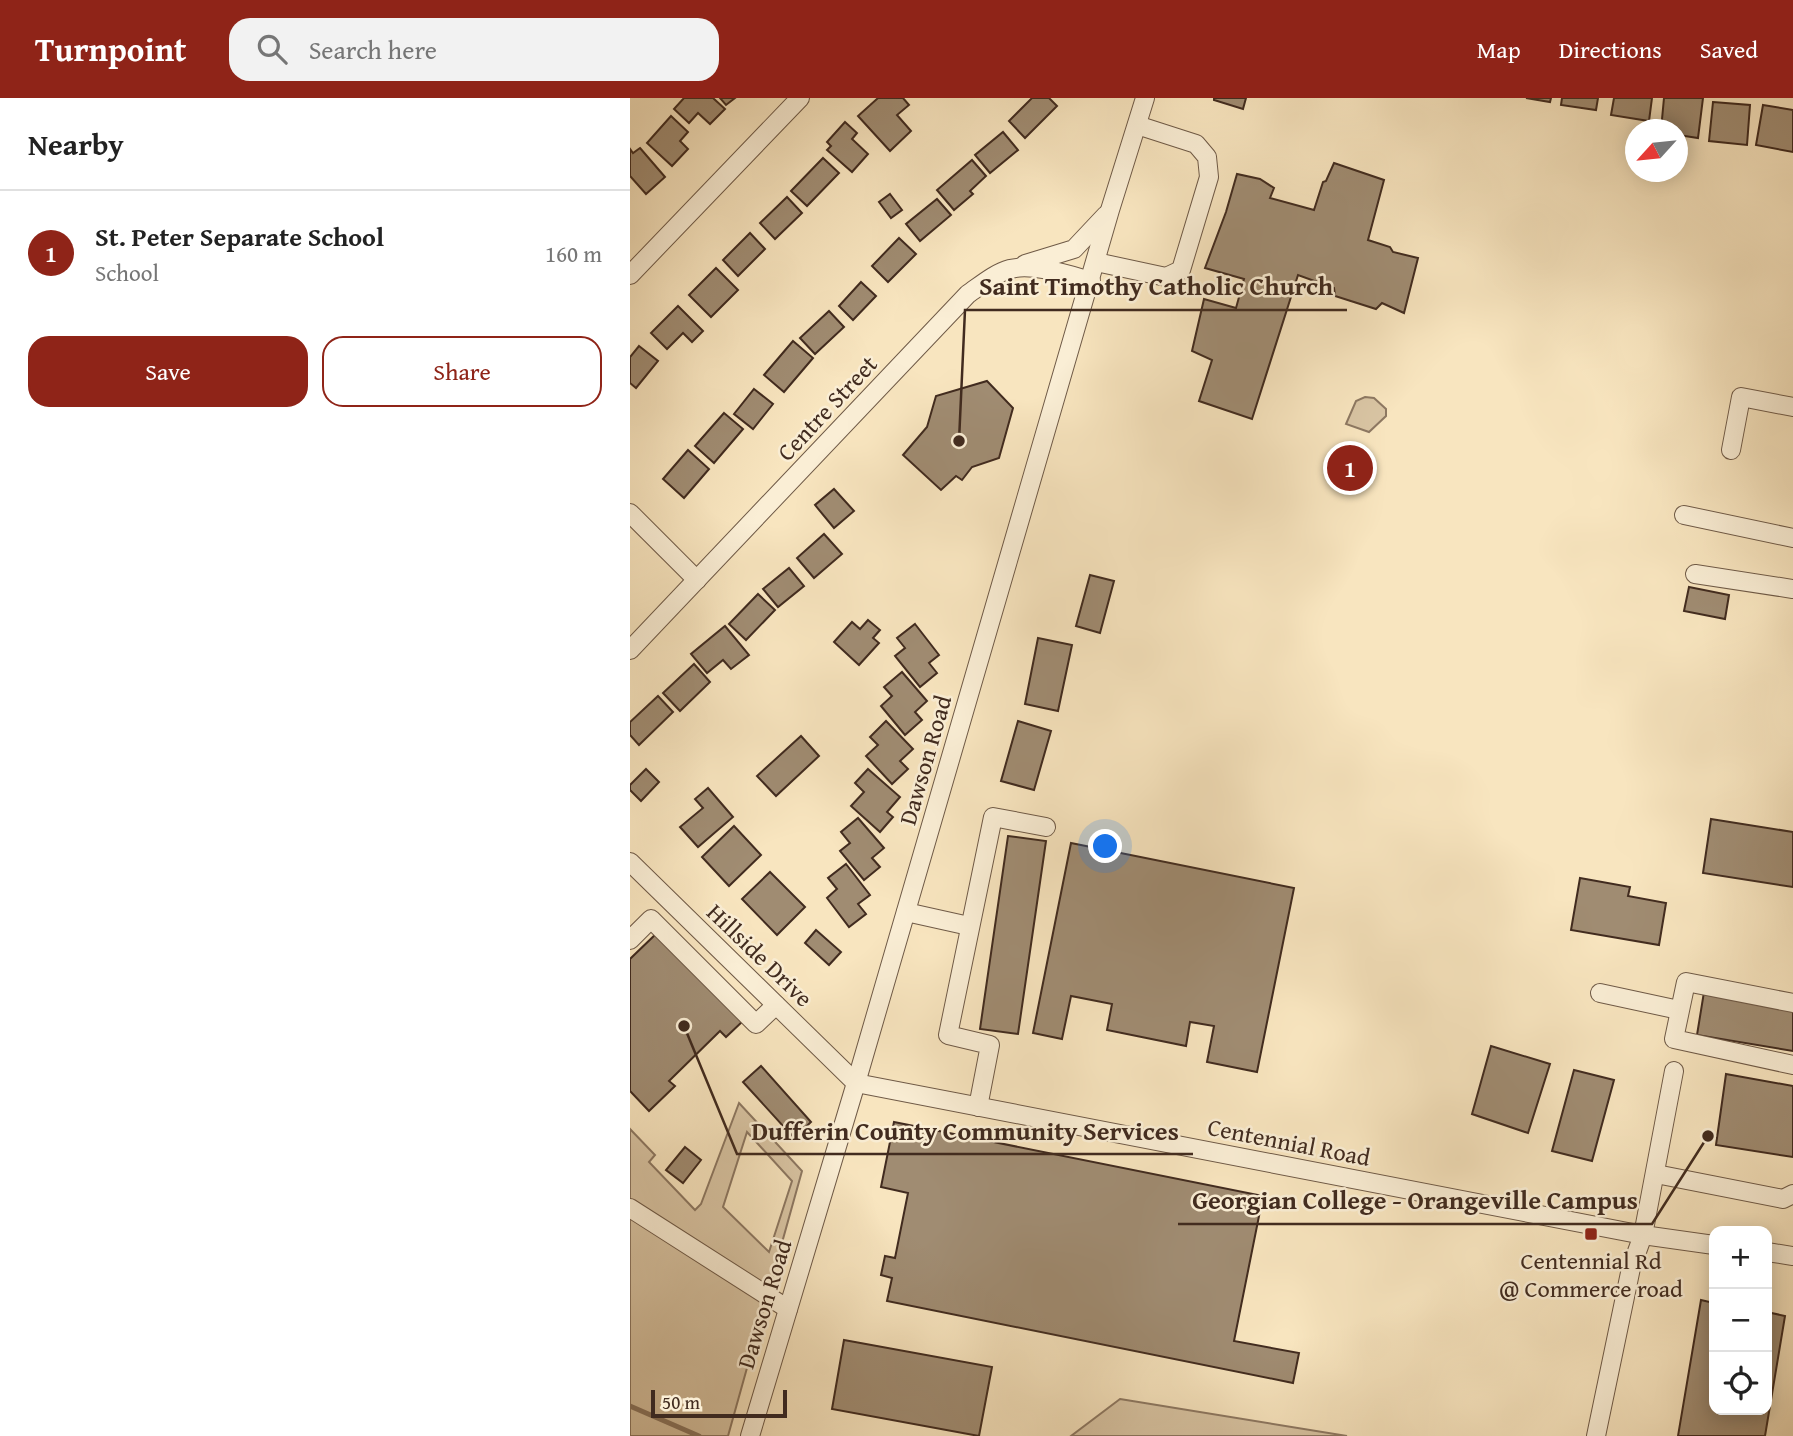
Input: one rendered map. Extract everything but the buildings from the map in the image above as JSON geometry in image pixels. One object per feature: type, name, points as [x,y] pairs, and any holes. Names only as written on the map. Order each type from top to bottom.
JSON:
[{"type":"street","points":[[632,268],[800,98]]},
{"type":"street","name":"Dawson Road","points":[[750,1436],[1145,98]]},
{"type":"street","points":[[1096,262],[1166,277],[1181,270],[1209,177],[1207,157],[1196,144],[1137,125]]},
{"type":"street","name":"Centre Street","points":[[630,650],[968,294],[989,279],[1012,268],[1074,249],[1110,210]]},
{"type":"street","points":[[1012,268],[1042,269],[1091,281]]},
{"type":"street","points":[[1731,450],[1741,397],[1793,407]]},
{"type":"street","points":[[630,513],[696,580]]},
{"type":"street","points":[[1684,515],[1793,538]]},
{"type":"street","points":[[1695,575],[1793,589]]},
{"type":"street","points":[[978,1107],[990,1045],[948,1035],[993,817],[1046,827]]},
{"type":"street","name":"Hillside Drive","points":[[630,862],[856,1083]]},
{"type":"street","points":[[906,912],[969,926]]},
{"type":"street","points":[[630,940],[651,919],[755,1024],[776,1004]]},
{"type":"street","points":[[1793,1003],[1686,982],[1674,1039],[1793,1065]]},
{"type":"street","points":[[1600,993],[1679,1010]]},
{"type":"street","points":[[1596,1436],[1631,1268],[1643,1235],[1675,1071]]},
{"type":"street","name":"Centennial Road","points":[[856,1083],[1643,1235],[1709,1244]]},
{"type":"street","points":[[1656,1174],[1783,1199],[1793,1194]]},
{"type":"street","points":[[630,1208],[788,1309]]},
{"type":"street","points":[[1772,1253],[1793,1256]]},
{"type":"shaded area","points":[[1365,397],[1374,398],[1386,409],[1386,416],[1369,432],[1346,424],[1356,401]]},
{"type":"shaded area","points":[[739,1103],[802,1171],[728,1436],[630,1436],[630,1129],[655,1155],[649,1162],[695,1210],[701,1204]],"holes":[[[747,1132],[792,1181],[769,1252],[723,1207]]]},
{"type":"shaded area","points":[[1120,1399],[1347,1436],[1071,1436]]},
{"type":"waterway","points":[[630,1406],[699,1436]]},
{"type":"place","name":"Saint Timothy Catholic Church","points":[[959,441]]},
{"type":"place","name":"St. Peter Separate School","points":[[1350,468]]},
{"type":"place","name":"Dufferin County Community Services","points":[[684,1026]]},
{"type":"place","name":"Georgian College - Orangeville Campus","points":[[1708,1136]]},
{"type":"place","name":"Centennial Rd @ Commerce road","points":[[1591,1234]]}]
